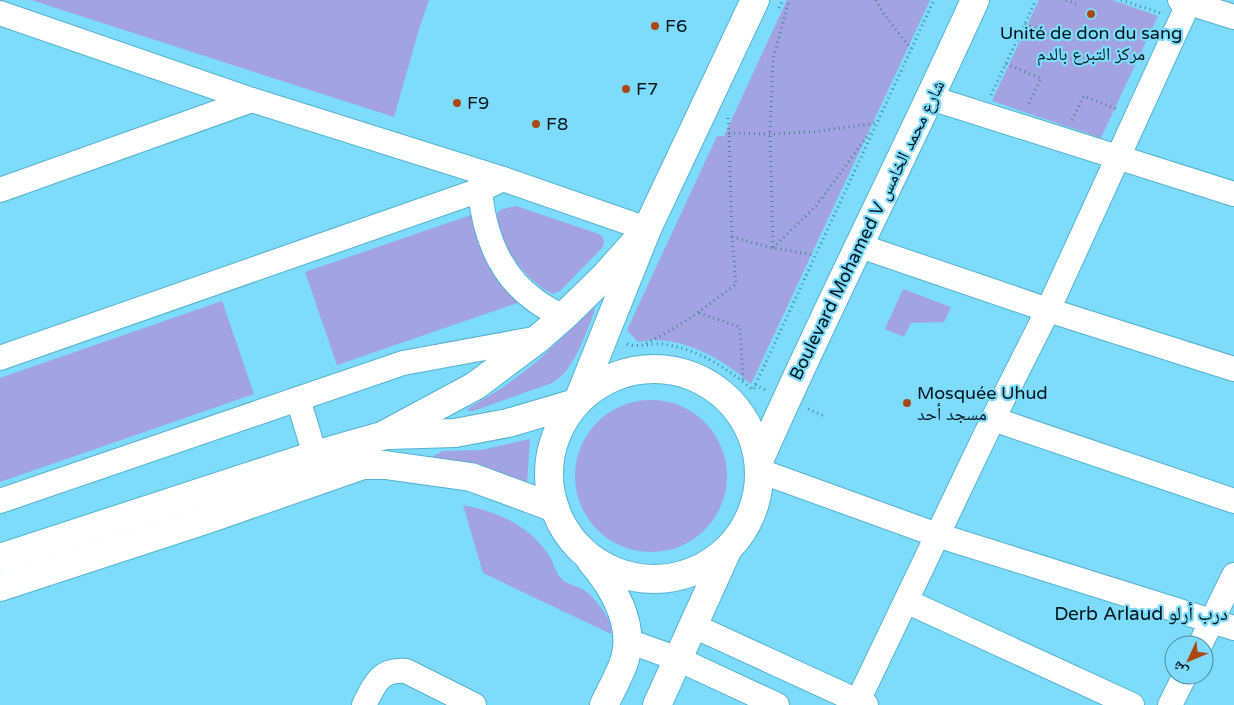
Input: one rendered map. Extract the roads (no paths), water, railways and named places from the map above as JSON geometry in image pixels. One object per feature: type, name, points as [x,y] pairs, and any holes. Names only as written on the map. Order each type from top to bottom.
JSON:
[{"type":"main road","name":"Boulevard Mohamed V شارع محمد الخامس","points":[[759,466],[786,399],[931,98],[975,0]]},
{"type":"main road","points":[[604,705],[625,659],[628,641],[626,621],[612,591],[600,572],[568,534],[555,508],[549,484],[551,453],[562,423],[577,402],[647,229],[767,4]]},
{"type":"main road","points":[[0,558],[315,455],[382,436],[475,386],[539,338],[604,277],[647,229]]},
{"type":"main road","points":[[382,436],[455,433],[508,423],[577,402],[597,385],[626,372],[651,369],[683,373],[712,386],[725,396],[736,408],[750,429],[759,466],[758,490],[754,508],[740,536],[727,550],[714,561],[692,573],[651,580],[626,576],[610,570],[596,562],[576,545]]},
{"type":"main road","points":[[0,587],[208,519],[363,465],[385,465],[471,477],[555,508]]},
{"type":"main road","points":[[657,705],[727,550]]},
{"type":"street","points":[[694,626],[862,703],[906,601],[993,419],[1048,310],[1118,157],[1180,4],[1234,17]]},
{"type":"street","points":[[0,13],[252,100],[503,179],[647,229]]},
{"type":"street","points":[[931,98],[1234,194]]},
{"type":"street","points":[[0,190],[252,100]]},
{"type":"street","points":[[0,358],[480,190],[503,179]]},
{"type":"street","points":[[480,190],[482,213],[487,235],[506,273],[536,302],[563,317]]},
{"type":"street","points":[[860,246],[1048,310],[1234,369]]},
{"type":"street","points":[[0,501],[403,363],[539,338]]},
{"type":"street","points":[[298,399],[315,455]]},
{"type":"street","points":[[993,419],[1234,501]]},
{"type":"street","points":[[759,466],[937,535],[1234,628]]},
{"type":"street","points":[[1205,635],[1234,575]]},
{"type":"street","points":[[906,601],[1132,705]]},
{"type":"street","points":[[628,641],[678,659],[775,704]]},
{"type":"street","points":[[364,705],[379,678],[385,673],[399,670],[406,671],[474,705]]},
{"type":"street","points":[[1170,705],[1180,685]]},
{"type":"place","name":"Unité de don du sang مركز التبرع بالدم","points":[[1091,14]]},
{"type":"place","name":"F6","points":[[655,26]]},
{"type":"place","name":"F7","points":[[626,89]]},
{"type":"place","name":"F9","points":[[457,103]]},
{"type":"place","name":"F8","points":[[536,124]]},
{"type":"place","name":"Mosquée Uhud مسجد أحد","points":[[907,403]]},
{"type":"district","name":"Derb Arlaud درب أرلو","points":[[1141,614]]}]
